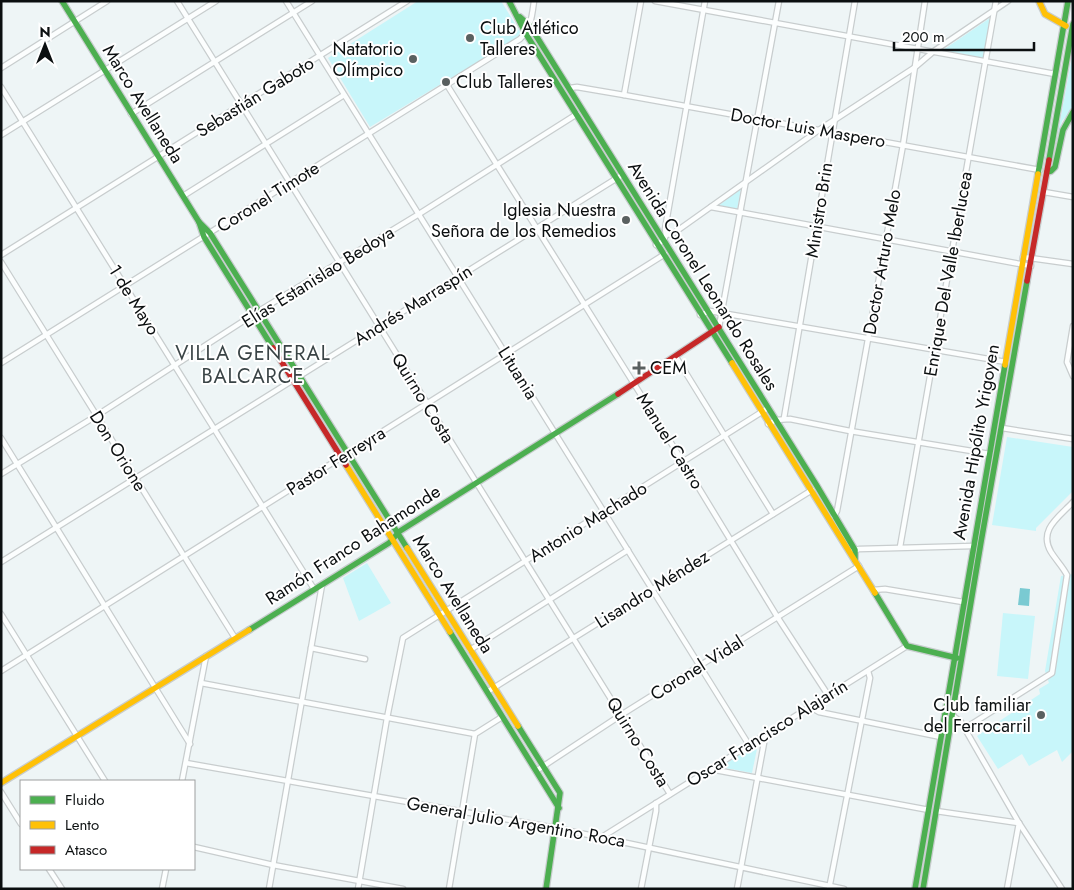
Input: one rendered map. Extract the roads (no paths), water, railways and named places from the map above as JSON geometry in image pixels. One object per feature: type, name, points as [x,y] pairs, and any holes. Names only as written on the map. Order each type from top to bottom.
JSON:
[{"type":"street","name":"Marco Avellaneda","points":[[62,1],[183,196],[204,237],[559,808]]},
{"type":"street","points":[[1,68],[107,1]]},
{"type":"street","name":"Quirno Costa","points":[[177,1],[670,794]]},
{"type":"street","points":[[1,135],[216,1]]},
{"type":"street","name":"Lituania","points":[[286,1],[749,745]]},
{"type":"street","points":[[131,114],[312,1]]},
{"type":"street","name":"Sebastián Gaboto","points":[[1,255],[242,106],[398,4],[407,1]]},
{"type":"street","name":"Avenida Coronel Leonardo Rosales","points":[[508,1],[526,34],[662,255],[768,424],[811,490],[832,518]]},
{"type":"street","name":"Coronel Timote","points":[[1,363],[520,39],[526,34],[530,26],[534,1]]},
{"type":"street","points":[[624,95],[641,1]]},
{"type":"street","points":[[655,1],[1055,74]]},
{"type":"street","points":[[665,238],[705,1]]},
{"type":"street","points":[[719,327],[779,1]]},
{"type":"street","name":"Ministro Brin","points":[[784,418],[855,1]]},
{"type":"street","name":"Doctor Arturo Melo","points":[[832,518],[837,510],[850,431],[869,339],[903,145],[925,1]]},
{"type":"street","name":"Enrique Del Valle Iberlucea","points":[[900,547],[996,1]]},
{"type":"street","points":[[656,245],[819,130],[914,68],[934,51],[1008,1]]},
{"type":"street","points":[[1039,1],[1041,9],[1063,32]]},
{"type":"street","name":"Avenida Hipólito Yrigoyen","points":[[915,889],[1068,1]]},
{"type":"street","name":"Avenida Coronel Leonardo Rosales","points":[[516,13],[530,26],[622,175],[665,238],[817,486],[855,560],[908,646]]},
{"type":"street","points":[[1047,16],[1064,25],[1073,26]]},
{"type":"street","name":"Avenida Hipólito Yrigoyen","points":[[923,889],[996,455],[1073,26]]},
{"type":"street","name":"Manuel Castro","points":[[448,85],[778,618],[828,695]]},
{"type":"street","name":"1 de Mayo","points":[[1,87],[314,589]]},
{"type":"street","name":"Doctor Luis Maspero","points":[[569,88],[577,87],[624,95],[1047,172]]},
{"type":"street","points":[[183,196],[344,95]]},
{"type":"street","name":"Elías Estanislao Bedoya","points":[[1,474],[583,110]]},
{"type":"street","points":[[1047,172],[1051,171],[1055,166],[1064,127],[1071,114]]},
{"type":"street","name":"Andrés Marraspín","points":[[1,562],[622,175]]},
{"type":"street","points":[[1044,192],[1073,197]]},
{"type":"street","points":[[711,207],[1031,266]]},
{"type":"street","name":"Marco Avellaneda","points":[[198,222],[210,233],[560,793],[546,889]]},
{"type":"street","name":"Pastor Ferreyra","points":[[1,671],[671,250]]},
{"type":"street","points":[[1024,257],[1073,264]]},
{"type":"street","name":"Don Orione","points":[[1,262],[235,638]]},
{"type":"street","points":[[700,315],[708,311],[1013,363]]},
{"type":"street","points":[[1073,326],[1067,362],[1073,376]]},
{"type":"street","name":"Ramón Franco Bahamonde","points":[[1,783],[322,585],[392,540],[397,534],[676,357],[719,327]]},
{"type":"street","points":[[676,357],[773,514]]},
{"type":"street","name":"Antonio Machado","points":[[387,718],[401,643],[407,635],[768,408]]},
{"type":"street","points":[[768,424],[784,418],[996,455]]},
{"type":"street","points":[[1002,428],[1073,440]]},
{"type":"street","points":[[1,438],[190,744]]},
{"type":"street","name":"Lisandro Méndez","points":[[487,692],[817,486]]},
{"type":"street","points":[[964,729],[1052,673],[1067,575],[1051,552],[1046,535],[1049,527],[1073,502]]},
{"type":"street","points":[[852,552],[900,547],[973,546]]},
{"type":"street","points":[[470,650],[628,550]]},
{"type":"street","name":"Coronel Vidal","points":[[536,771],[621,715],[859,566]]},
{"type":"street","points":[[268,889],[322,585]]},
{"type":"street","points":[[873,590],[885,589],[963,602]]},
{"type":"street","points":[[1,614],[104,780]]},
{"type":"street","points":[[908,646],[962,659]]},
{"type":"street","name":"Oscar Francisco Alajarín","points":[[602,837],[908,646]]},
{"type":"street","points":[[311,648],[365,658]]},
{"type":"street","points":[[182,780],[206,656]]},
{"type":"street","points":[[830,887],[870,678],[868,670]]},
{"type":"street","points":[[201,683],[475,734],[502,718]]},
{"type":"street","points":[[810,707],[819,712],[941,737]]},
{"type":"street","points":[[952,715],[958,719],[1019,824],[1062,889]]},
{"type":"street","points":[[358,889],[387,718]]},
{"type":"street","points":[[449,889],[475,734]]},
{"type":"street","points":[[737,889],[764,743],[763,736]]},
{"type":"street","name":"General Julio Argentino Roca","points":[[186,763],[556,828],[844,889]]},
{"type":"street","points":[[710,769],[929,810]]},
{"type":"street","points":[[1,792],[20,822]]},
{"type":"street","points":[[641,889],[656,803]]},
{"type":"street","points":[[936,811],[1019,824]]},
{"type":"street","points":[[1007,889],[1019,824]]},
{"type":"street","points":[[195,847],[273,865],[403,889]]},
{"type":"street","points":[[50,870],[62,889]]},
{"type":"street","points":[[162,889],[166,870]]},
{"type":"place","name":"Club Atlético Talleres","points":[[470,38]]},
{"type":"place","name":"Natatorio Olímpico","points":[[413,59]]},
{"type":"place","name":"Club Talleres","points":[[446,82]]},
{"type":"place","name":"Iglesia Nuestra Señora de los Remedios","points":[[626,220]]},
{"type":"place","name":"CEM","points":[[639,368]]},
{"type":"place","name":"Club familiar del Ferrocarril","points":[[1041,715]]},
{"type":"district","name":"VILLA GENERAL BALCARCE","points":[[253,364]]}]
